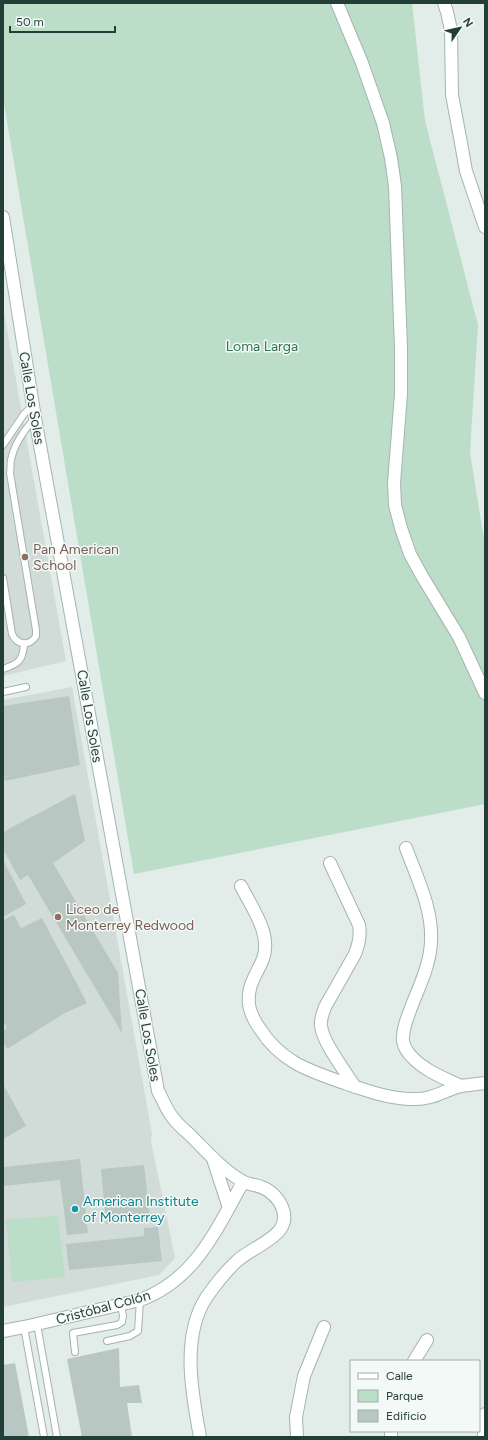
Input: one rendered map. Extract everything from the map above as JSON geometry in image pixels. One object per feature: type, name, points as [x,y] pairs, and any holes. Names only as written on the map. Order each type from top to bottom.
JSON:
[{"type":"street","points":[[337,3],[362,62],[383,123],[391,158],[395,186],[401,348],[401,394],[394,483],[395,505],[410,554],[459,637],[485,693]]},
{"type":"street","points":[[444,3],[451,30],[452,95],[466,171],[485,227]]},
{"type":"street","name":"Calle Los Soles","points":[[3,217],[35,418],[158,1091],[172,1118],[213,1159],[243,1182]]},
{"type":"street","points":[[406,848],[425,899],[430,922],[431,942],[429,961],[407,1018],[403,1040],[406,1050],[418,1062],[437,1075],[461,1086]]},
{"type":"street","points":[[330,863],[359,925],[360,934],[359,945],[326,1007],[322,1016],[321,1024],[327,1042],[355,1087]]},
{"type":"street","points":[[241,886],[265,937],[265,950],[263,958],[248,994],[249,1007],[256,1023],[268,1042],[288,1059],[308,1071],[355,1087],[382,1095],[410,1099],[428,1099],[461,1086],[485,1083]]},
{"type":"street","points":[[213,1159],[229,1208]]},
{"type":"street","points":[[200,1437],[192,1398],[190,1365],[196,1320],[206,1299],[227,1271],[238,1260],[278,1234],[283,1226],[285,1218],[281,1204],[275,1195],[265,1188],[243,1182]]},
{"type":"street","name":"Cristóbal Colón","points":[[3,1331],[140,1300],[160,1291],[186,1272],[202,1254],[243,1182]]},
{"type":"street","points":[[297,1437],[296,1417],[304,1376],[324,1327]]},
{"type":"street","points":[[415,1360],[427,1340]]},
{"type":"street","points":[[484,1437],[485,1414]]},
{"type":"lane","points":[[3,445],[24,414],[33,405]]},
{"type":"lane","points":[[3,578],[12,634],[17,642],[24,644],[33,640],[36,636],[36,630],[10,473],[11,460],[14,450],[26,427],[35,418]]},
{"type":"lane","points":[[3,468],[11,466]]},
{"type":"lane","points":[[3,669],[12,666],[21,659],[24,654],[24,644]]},
{"type":"lane","points":[[3,692],[26,687]]},
{"type":"lane","points":[[107,1340],[130,1336],[138,1331],[140,1300]]},
{"type":"lane","points":[[75,1352],[73,1333],[117,1325],[122,1322],[123,1316],[121,1304]]},
{"type":"lane","points":[[37,1324],[58,1437]]},
{"type":"lane","points":[[24,1327],[44,1437]]},
{"type":"shaded area","name":"Pan American School","points":[[3,307],[66,661],[3,676]]},
{"type":"shaded area","name":"Liceo de Monterrey Redwood","points":[[72,687],[152,1134],[151,1141],[175,1258],[159,1275],[3,1307],[3,700]]},
{"type":"green space","name":"Loma Larga","points":[[3,3],[412,3],[425,121],[478,325],[470,453],[485,546],[485,804],[134,874],[3,98]]},
{"type":"green space","points":[[58,1216],[65,1277],[12,1282],[6,1219]]},
{"type":"building","points":[[69,696],[80,765],[5,781],[3,769],[3,706]]},
{"type":"building","name":"Liceo de Monterrey Redwood","points":[[75,794],[85,841],[53,863],[118,973],[122,1033],[28,875],[20,880],[3,849],[3,832]]},
{"type":"building","points":[[3,860],[26,904],[3,917]]},
{"type":"building","name":"Liceo de Monterrey Redwood","points":[[14,915],[21,928],[42,918],[87,1003],[65,1013],[7,1049],[3,1042],[3,1031],[7,1028],[3,1020],[3,920]]},
{"type":"building","points":[[3,1084],[26,1126],[3,1139]]},
{"type":"building","name":"American Institute of Monterrey","points":[[80,1159],[88,1233],[67,1235],[60,1180],[3,1186],[3,1167]]},
{"type":"building","points":[[144,1165],[150,1219],[106,1224],[101,1169]]},
{"type":"building","points":[[158,1227],[162,1261],[69,1270],[66,1244],[144,1236],[144,1228]]},
{"type":"building","points":[[119,1348],[120,1387],[139,1385],[142,1403],[127,1403],[132,1437],[82,1437],[67,1359]]},
{"type":"building","points":[[15,1363],[29,1437],[3,1437],[3,1365]]},
{"type":"place","name":"Pan American School","points":[[25,557]]},
{"type":"place","name":"Liceo de Monterrey Redwood","points":[[58,917]]},
{"type":"place","name":"American Institute of Monterrey","points":[[75,1209]]}]
